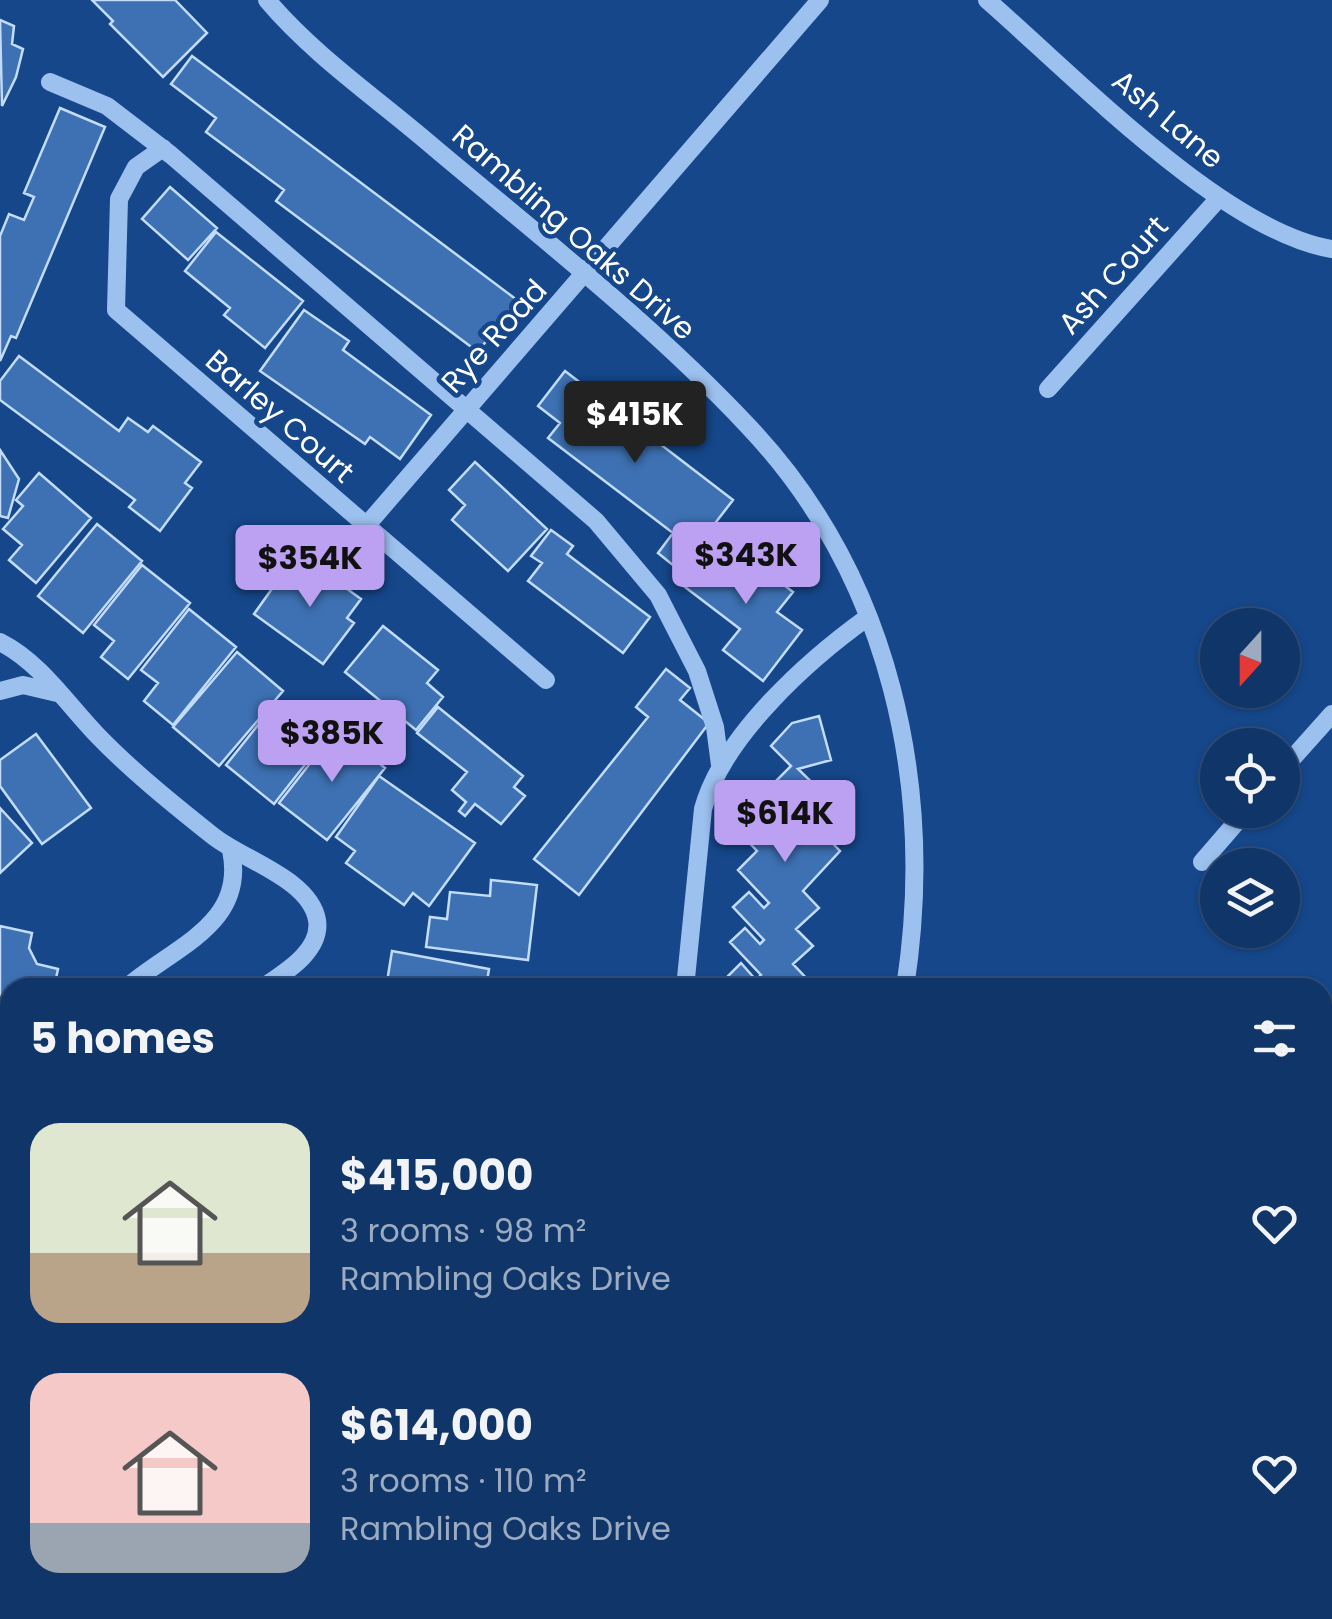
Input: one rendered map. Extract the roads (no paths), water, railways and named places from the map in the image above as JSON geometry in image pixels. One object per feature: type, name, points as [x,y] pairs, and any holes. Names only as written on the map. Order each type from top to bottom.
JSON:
[{"type":"street","name":"Rambling Oaks Drive","points":[[267,0],[587,274],[750,428],[800,492],[868,617],[900,710],[916,837],[915,901],[905,978]]},
{"type":"street","name":"Rye Road","points":[[366,526],[820,0]]},
{"type":"street","name":"Ash Lane","points":[[987,0],[1219,198],[1282,234],[1332,249]]},
{"type":"street","points":[[50,82],[107,106],[162,148],[596,521],[658,596],[697,671],[715,728],[720,765]]},
{"type":"street","name":"Barley Court","points":[[162,148],[136,167],[119,199],[116,310],[546,680]]},
{"type":"street","name":"Ash Court","points":[[1048,389],[1219,198]]},
{"type":"street","points":[[686,978],[702,809],[720,765],[826,647],[868,617]]},
{"type":"street","points":[[0,642],[35,667],[101,739],[231,850],[297,888],[312,905],[317,921],[309,948],[274,978]]},
{"type":"street","points":[[0,692],[23,685],[58,693]]},
{"type":"street","points":[[1300,750],[1332,714]]},
{"type":"street","points":[[1214,848],[1231,828]]},
{"type":"street","points":[[139,978],[221,916],[234,886],[231,850]]}]
